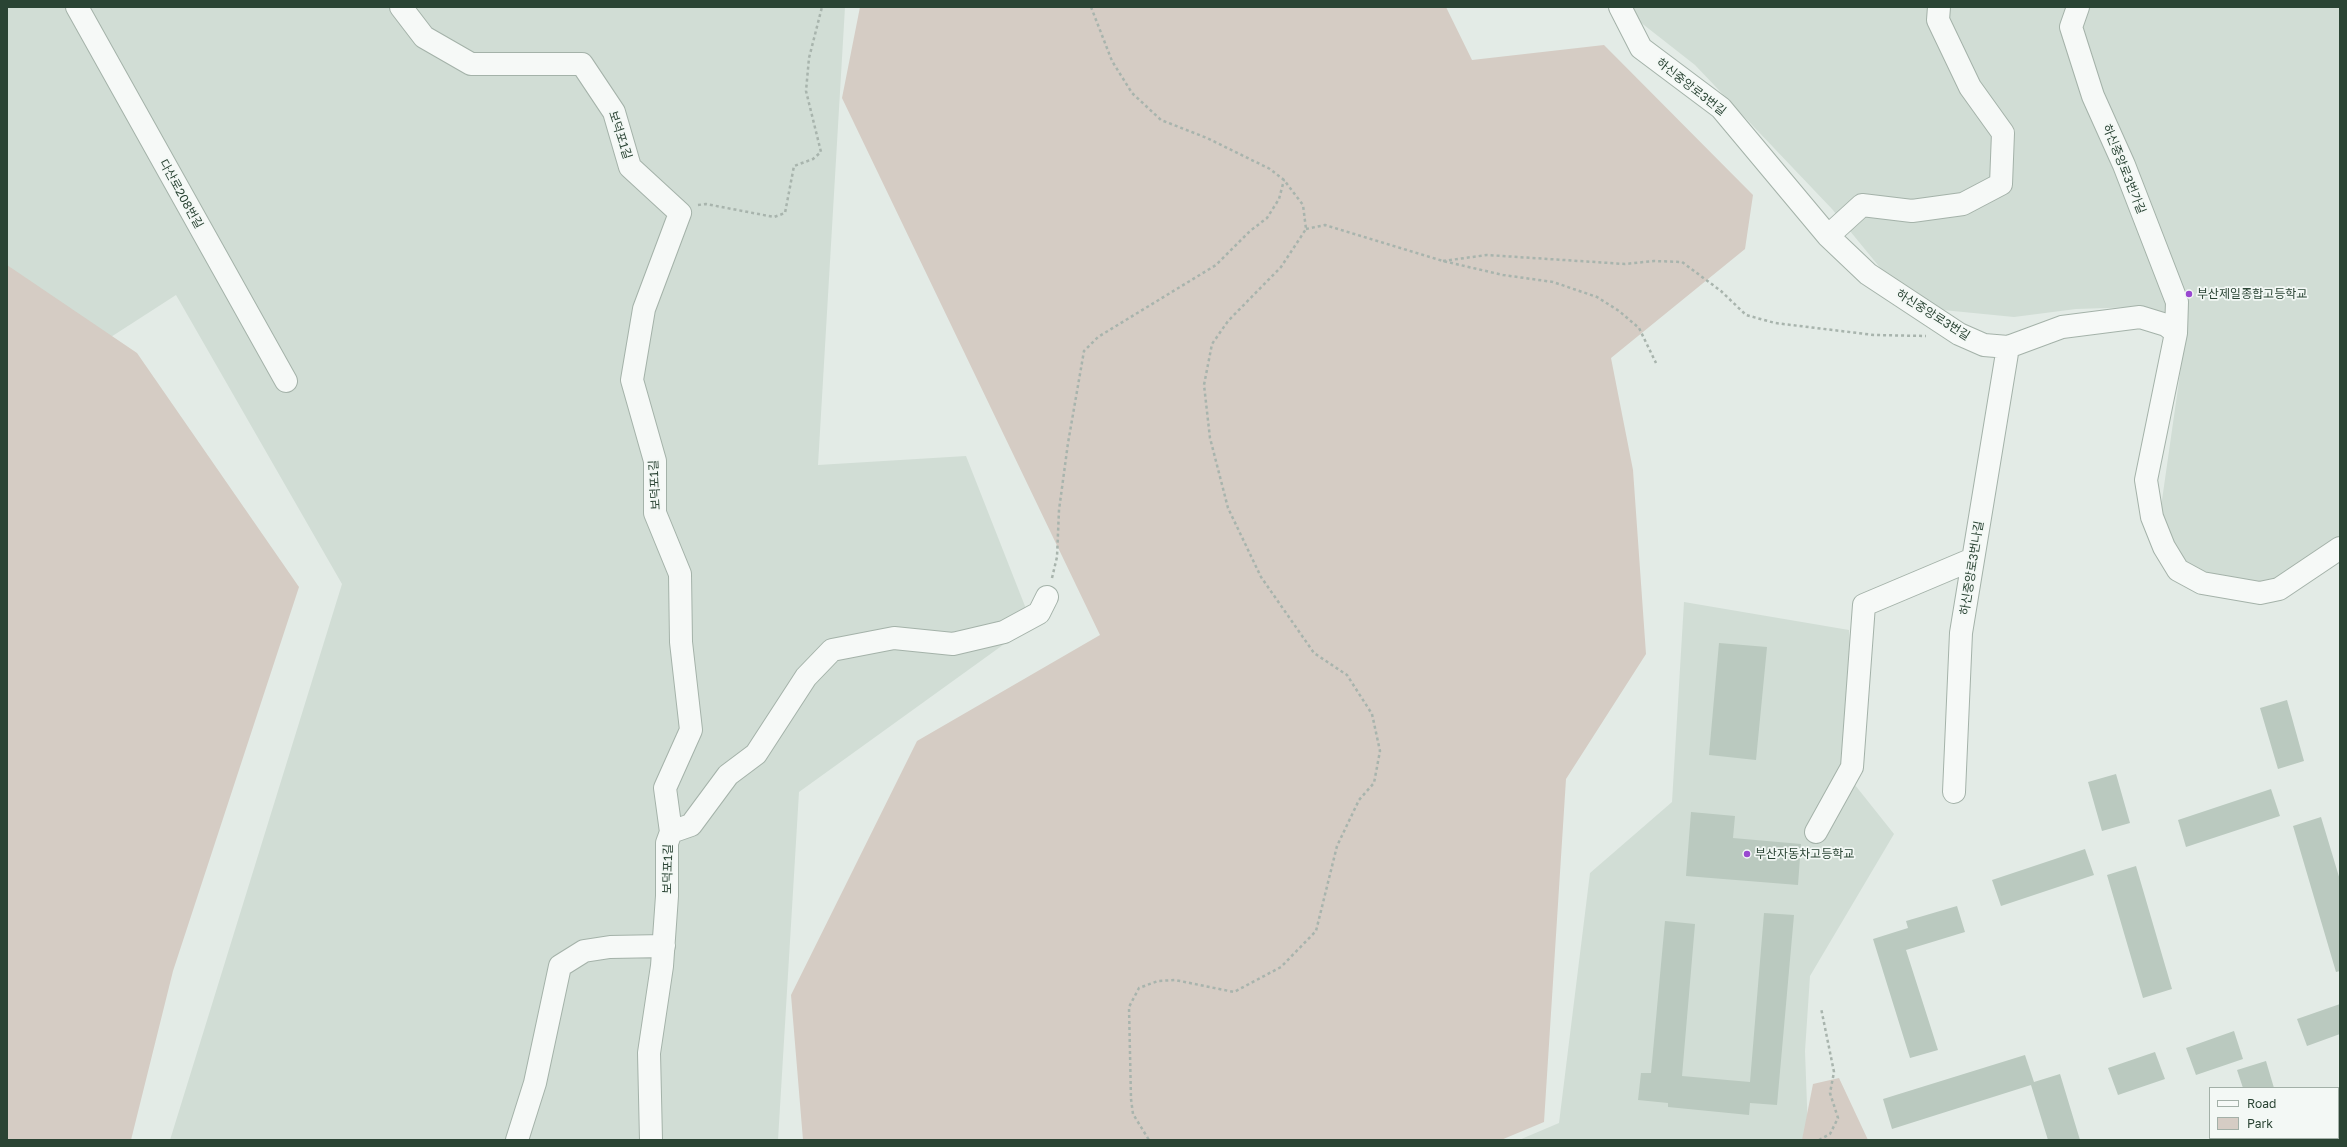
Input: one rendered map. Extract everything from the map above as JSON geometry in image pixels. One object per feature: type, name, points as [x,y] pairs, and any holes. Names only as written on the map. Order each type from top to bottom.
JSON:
[{"type":"street","name":"다산로208번길","points":[[77,7],[286,381]]},
{"type":"street","name":"보덕포1길","points":[[401,7],[424,36],[471,64],[582,64],[614,112],[630,166],[680,213],[644,309],[632,380],[655,461],[655,513],[680,574],[681,642],[691,730],[665,788],[671,832],[667,843],[667,896],[664,946],[649,1053],[651,1140]]},
{"type":"street","name":"하신중앙로3번길","points":[[1620,7],[1641,48],[1721,108],[1828,236],[1868,274],[1957,333],[1984,345],[2008,347],[2062,327],[2140,317],[2166,326],[2176,333]]},
{"type":"street","points":[[1828,236],[1862,205],[1912,211],[1963,204],[2001,184],[2003,133],[1970,87],[1938,20],[1939,7]]},
{"type":"street","name":"하신중앙로3번가길","points":[[2078,7],[2071,27],[2093,96],[2124,165],[2177,302],[2176,333]]},
{"type":"street","points":[[2176,333],[2146,480],[2152,517],[2164,547],[2178,570],[2202,583],[2260,593],[2280,589],[2340,548]]},
{"type":"street","name":"하신중앙로3번나길","points":[[1954,792],[1961,633],[2008,347]]},
{"type":"street","points":[[1816,832],[1852,767],[1864,605],[1973,560]]},
{"type":"street","points":[[671,832],[690,825],[728,775],[756,754],[806,677],[832,650],[894,638],[953,644],[1004,632],[1039,613],[1047,597]]},
{"type":"street","points":[[517,1140],[535,1083],[560,966],[584,951],[610,947],[664,946]]},
{"type":"path","points":[[680,213],[693,205],[706,204],[774,217],[785,213],[794,166],[813,159],[821,152],[806,91],[809,58],[822,7]]},
{"type":"path","points":[[1091,7],[1112,61],[1132,93],[1161,120],[1207,138],[1270,170],[1284,180],[1303,205],[1306,229],[1281,266],[1228,322],[1212,344],[1204,385],[1210,438],[1228,508],[1261,577],[1314,653],[1347,675],[1372,714],[1380,751],[1374,783],[1358,800],[1337,846],[1316,931],[1281,968],[1234,992],[1174,980],[1158,981],[1139,988],[1129,1008],[1131,1099],[1132,1114],[1149,1140]]},
{"type":"path","points":[[1047,597],[1057,557],[1059,510],[1084,351],[1098,337],[1216,265],[1250,231],[1267,218],[1279,199],[1284,180]]},
{"type":"path","points":[[1306,229],[1325,225],[1442,261],[1503,275],[1553,282],[1597,297],[1619,311],[1639,328],[1656,363]]},
{"type":"path","points":[[1442,261],[1487,255],[1625,264],[1654,261],[1682,262],[1721,291],[1746,315],[1775,323],[1874,334],[1937,337],[1957,333]]},
{"type":"path","points":[[1819,1140],[1830,1134],[1838,1118],[1830,1093],[1834,1072],[1821,1008]]},
{"type":"shaded area","points":[[7,7],[845,7],[818,465],[966,456],[1032,624],[799,792],[778,1140],[170,1140],[342,584],[176,295],[7,404]]},
{"type":"shaded area","points":[[1621,7],[2340,7],[2340,541],[2265,584],[2211,574],[2183,562],[2164,527],[2161,507],[2186,332],[2138,307],[2076,309],[2014,317],[1943,310],[1886,275],[1832,209],[1695,65]]},
{"type":"shaded area","name":"부산자동차고등학교","points":[[1684,602],[1849,630],[1855,785],[1894,834],[1810,976],[1805,1051],[1808,1132],[1805,1140],[1519,1140],[1559,1123],[1590,873],[1672,802]]},
{"type":"green space","points":[[860,7],[1446,7],[1472,60],[1604,45],[1753,195],[1745,249],[1611,358],[1633,470],[1646,654],[1566,779],[1544,1122],[1501,1140],[803,1140],[791,995],[917,741],[1100,635],[842,98]]},
{"type":"green space","points":[[7,265],[137,353],[299,587],[173,971],[131,1140],[7,1140]]},
{"type":"green space","points":[[1839,1078],[1868,1140],[1802,1140],[1813,1084]]},
{"type":"building","points":[[1719,643],[1767,647],[1756,760],[1709,755]]},
{"type":"building","points":[[2287,700],[2304,761],[2278,769],[2260,708]]},
{"type":"building","points":[[2116,774],[2130,823],[2102,831],[2088,782]]},
{"type":"building","points":[[2271,789],[2280,816],[2186,847],[2178,820]]},
{"type":"building","points":[[1691,812],[1735,816],[1733,838],[1801,844],[1798,885],[1686,876]]},
{"type":"building","points":[[2321,817],[2340,880],[2340,971],[2336,972],[2293,826]]},
{"type":"building","points":[[2085,849],[2094,875],[2001,906],[1992,880]]},
{"type":"building","points":[[2136,866],[2172,989],[2143,998],[2107,875]]},
{"type":"building","points":[[1957,906],[1965,932],[1906,950],[1938,1050],[1910,1058],[1873,939],[1908,928],[1906,921]]},
{"type":"building","points":[[1764,913],[1794,915],[1777,1105],[1750,1103],[1749,1115],[1668,1107],[1668,1103],[1638,1100],[1641,1073],[1651,1073],[1665,921],[1695,924],[1682,1076],[1750,1082]]},
{"type":"building","points":[[2340,1004],[2340,1034],[2307,1046],[2297,1019]]},
{"type":"building","points":[[2234,1031],[2243,1059],[2196,1075],[2186,1048]]},
{"type":"building","points":[[2155,1052],[2165,1079],[2118,1095],[2108,1068]]},
{"type":"building","points":[[2025,1055],[2034,1082],[2060,1074],[2080,1140],[2048,1140],[2031,1085],[1892,1129],[1883,1099]]},
{"type":"building","points":[[2266,1061],[2274,1087],[2243,1087],[2237,1070]]},
{"type":"place","name":"부산제일종합고등학교","points":[[2189,294]]},
{"type":"place","name":"부산자동차고등학교","points":[[1747,854]]}]
